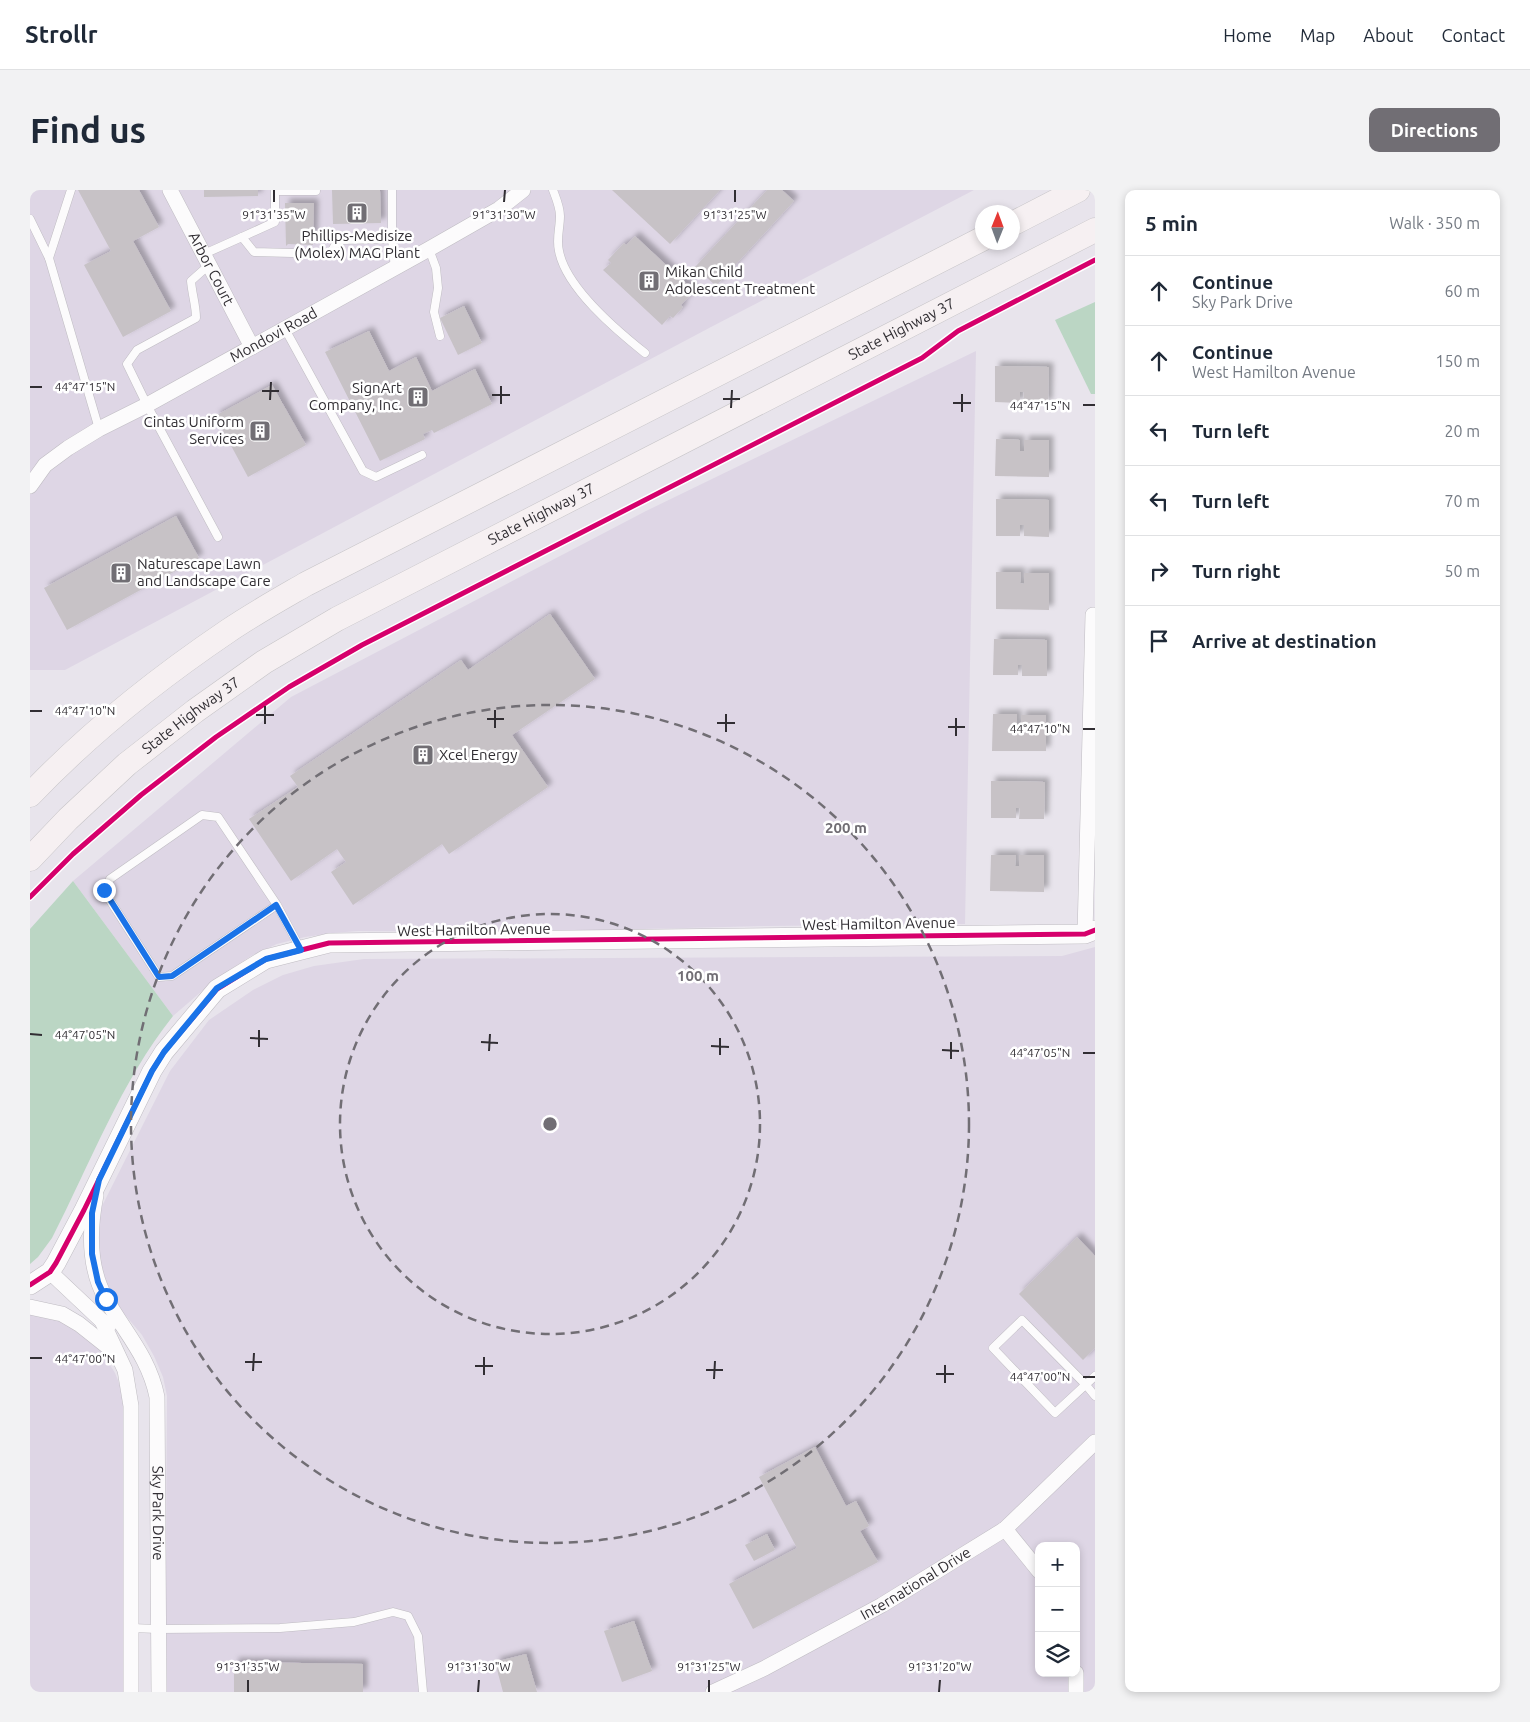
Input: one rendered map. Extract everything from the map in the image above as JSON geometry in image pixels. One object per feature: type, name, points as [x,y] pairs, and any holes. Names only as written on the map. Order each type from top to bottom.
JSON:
[{"type":"main road","points":[[1020,220],[1078,190]]},
{"type":"main road","name":"State Highway 37","points":[[30,859],[68,819],[128,764],[195,711],[272,657],[346,615],[1095,230]]},
{"type":"main road","points":[[30,795],[108,721],[162,679],[229,630],[306,584],[975,243]]},
{"type":"street","name":"Arbor Court","points":[[170,190],[252,347]]},
{"type":"street","name":"Mondovi Road","points":[[30,486],[45,465],[99,429],[147,405],[429,249],[499,209],[519,191]]},
{"type":"street","points":[[1090,932],[1093,615]]},
{"type":"street","name":"West Hamilton Avenue","points":[[30,1285],[50,1272],[60,1256],[152,1071],[164,1052],[217,988],[266,959],[328,943],[1090,932]]},
{"type":"street","name":"Sky Park Drive","points":[[99,1180],[92,1213],[91,1234],[94,1266],[98,1282],[106,1299],[144,1358],[154,1379],[157,1397],[159,1415],[157,1522],[159,1692]]},
{"type":"street","name":"Sky Park Drive","points":[[50,1272],[102,1321],[131,1339]]},
{"type":"street","name":"Sky Park Drive","points":[[30,1307],[62,1314],[101,1340],[119,1357]]},
{"type":"street","name":"Sky Park Drive","points":[[102,1321],[125,1370],[131,1406],[131,1692]]},
{"type":"street","name":"International Drive","points":[[713,1692],[765,1668],[882,1605],[1005,1529],[1095,1442]]},
{"type":"street","points":[[1005,1529],[1035,1566]]},
{"type":"street","points":[[1076,1677],[1076,1692]]},
{"type":"lane","points":[[49,258],[71,190]]},
{"type":"lane","points":[[392,190],[392,239],[395,268]]},
{"type":"lane","points":[[553,190],[558,201],[560,214],[559,251],[567,272],[604,318],[645,353]]},
{"type":"lane","points":[[218,537],[127,364],[137,350],[196,318],[196,304],[191,281],[207,260],[242,237],[275,222],[275,191],[316,191]]},
{"type":"lane","points":[[30,219],[49,258],[99,429]]},
{"type":"lane","points":[[242,237],[254,252],[330,254],[338,240],[392,239]]},
{"type":"lane","points":[[429,249],[436,268],[438,288],[434,312],[440,336]]},
{"type":"lane","points":[[285,329],[363,471],[376,477],[422,455]]},
{"type":"lane","points":[[276,905],[172,976],[159,977],[104,890],[110,879],[202,815],[218,817],[276,905],[301,950]]},
{"type":"lane","points":[[1095,1376],[1086,1385],[1055,1414],[993,1348],[1022,1320],[1086,1385],[1095,1396]]},
{"type":"lane","points":[[131,1628],[280,1628],[354,1622],[393,1612],[408,1616],[418,1636],[423,1692]]},
{"type":"shaded area","points":[[30,190],[974,190],[711,327],[65,670],[30,670]]},
{"type":"shaded area","points":[[976,351],[965,924],[767,926],[523,932],[358,931],[333,933],[277,944],[251,956],[216,979],[173,1016],[73,881],[291,697],[646,511]]},
{"type":"shaded area","points":[[1095,947],[1095,1692],[165,1692],[167,1396],[163,1377],[154,1356],[142,1335],[115,1303],[102,1281],[96,1231],[101,1208],[170,1071],[209,1020],[253,990],[283,975],[314,966],[364,959],[1062,956]]},
{"type":"shaded area","points":[[30,1312],[42,1313],[74,1327],[98,1346],[115,1373],[123,1393],[123,1692],[30,1692]]},
{"type":"green space","points":[[1095,302],[1095,394],[1091,394],[1055,320]]},
{"type":"green space","points":[[73,881],[173,1016],[154,1041],[122,1095],[52,1238],[38,1257],[30,1264],[30,929]]},
{"type":"building","points":[[78,190],[139,190],[159,227],[133,241],[171,311],[123,337],[84,265],[111,251]]},
{"type":"building","points":[[204,190],[258,190],[258,196],[204,197]]},
{"type":"building","name":"Phillips-Medisize (Molex) MAG Plant","points":[[332,190],[380,190],[381,223],[333,224]]},
{"type":"building","points":[[612,190],[720,190],[670,244]]},
{"type":"building","points":[[767,190],[782,190],[794,201],[716,286],[695,267]]},
{"type":"building","points":[[285,203],[314,203],[313,245],[288,244],[286,246]]},
{"type":"building","name":"Mikan Child Adolescent Treatment","points":[[635,236],[694,291],[681,305],[683,307],[673,318],[670,316],[662,325],[603,270],[611,263],[608,260],[624,243],[626,245]]},
{"type":"building","points":[[464,306],[482,343],[458,355],[440,318]]},
{"type":"building","name":"SignArt Company, Inc.","points":[[369,331],[389,371],[416,357],[432,391],[475,369],[492,404],[434,433],[432,430],[423,434],[425,439],[380,461],[325,352]]},
{"type":"building","points":[[995,366],[1049,367],[1048,404],[1023,403],[1024,392],[1020,392],[1020,403],[995,402]]},
{"type":"building","name":"Cintas Uniform Services","points":[[272,385],[306,445],[248,477],[215,416]]},
{"type":"building","points":[[996,439],[1020,440],[1020,451],[1024,451],[1024,440],[1049,440],[1049,477],[995,476]]},
{"type":"building","points":[[996,499],[1049,500],[1049,537],[1024,536],[1024,525],[1020,525],[1020,536],[996,536]]},
{"type":"building","name":"Naturescape Lawn and Landscape Care","points":[[176,516],[199,558],[67,630],[44,588]]},
{"type":"building","points":[[996,572],[1021,572],[1020,583],[1024,584],[1024,573],[1049,573],[1049,610],[996,609]]},
{"type":"building","name":"Xcel Energy","points":[[550,614],[595,679],[512,735],[548,787],[449,854],[442,844],[353,905],[331,872],[346,862],[337,849],[291,881],[249,819],[298,787],[290,776],[461,660],[468,670]]},
{"type":"building","points":[[994,639],[1047,640],[1047,676],[1022,676],[1022,665],[1018,665],[1018,675],[993,675]]},
{"type":"building","points":[[993,714],[1017,714],[1017,725],[1021,725],[1021,715],[1046,715],[1046,751],[992,751]]},
{"type":"building","points":[[991,781],[1045,782],[1044,819],[1019,819],[1020,808],[1016,808],[1016,818],[991,818]]},
{"type":"building","points":[[991,855],[1016,855],[1015,866],[1019,866],[1019,855],[1044,855],[1044,892],[990,891]]},
{"type":"building","points":[[1077,1237],[1095,1256],[1095,1348],[1083,1360],[1019,1294]]},
{"type":"building","points":[[815,1447],[846,1506],[856,1501],[869,1526],[860,1531],[878,1562],[753,1629],[729,1584],[797,1548],[759,1477]]},
{"type":"building","points":[[767,1534],[775,1550],[754,1561],[745,1545]]},
{"type":"building","points":[[634,1621],[652,1671],[622,1682],[604,1631]]},
{"type":"building","points":[[526,1654],[537,1692],[503,1692],[495,1662]]},
{"type":"building","points":[[234,1662],[363,1664],[363,1692],[234,1692]]},
{"type":"cycle path","points":[[30,897],[73,854],[141,795],[216,737],[289,687],[362,645],[922,358],[958,331],[1095,260]]},
{"type":"cycle path","points":[[30,1285],[50,1272],[56,1263],[152,1071],[164,1052],[217,989],[266,959],[329,943],[1085,934],[1095,930]]},
{"type":"place","name":"Phillips-Medisize (Molex) MAG Plant","points":[[357,213]]},
{"type":"place","name":"Mikan Child Adolescent Treatment","points":[[649,281]]},
{"type":"place","name":"SignArt Company, Inc.","points":[[418,397]]},
{"type":"place","name":"Cintas Uniform Services","points":[[260,431]]},
{"type":"place","name":"Naturescape Lawn and Landscape Care","points":[[121,573]]},
{"type":"place","name":"Xcel Energy","points":[[423,755]]},
{"type":"route","points":[[104,890],[159,977],[172,976],[276,905],[301,950],[266,959],[217,988],[164,1052],[152,1071],[99,1180],[92,1213],[92,1254],[98,1282],[106,1299]]}]
